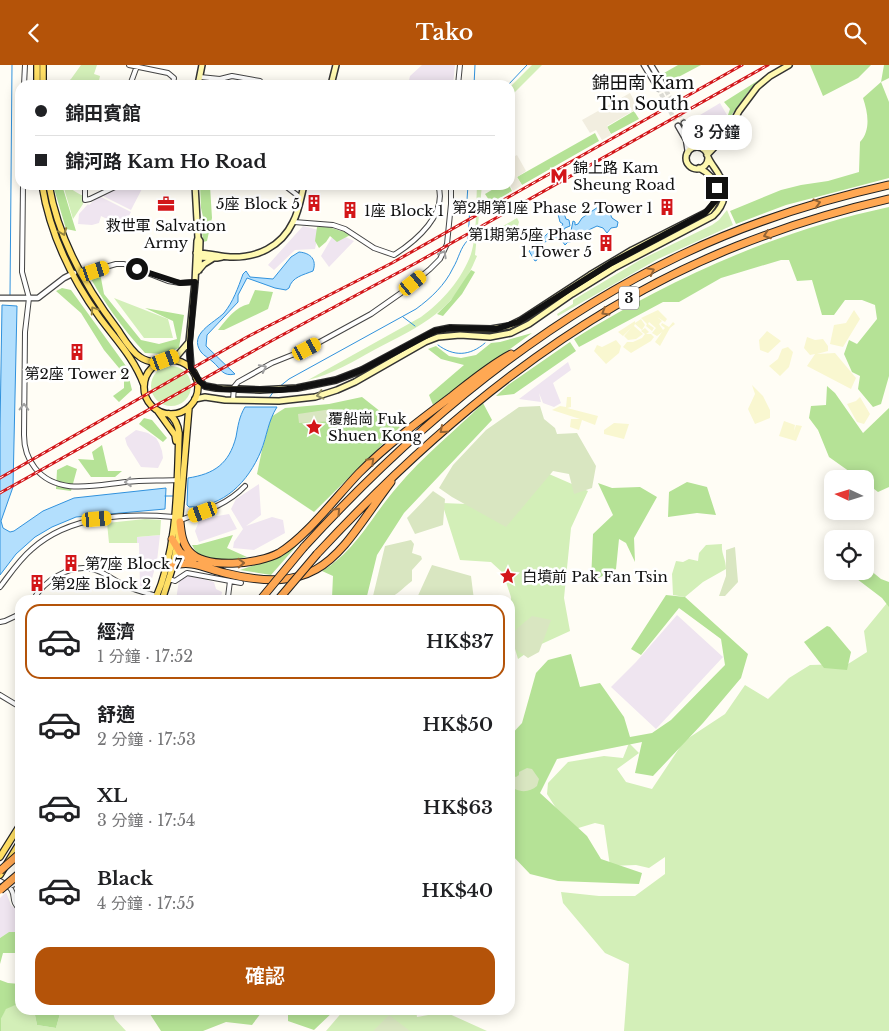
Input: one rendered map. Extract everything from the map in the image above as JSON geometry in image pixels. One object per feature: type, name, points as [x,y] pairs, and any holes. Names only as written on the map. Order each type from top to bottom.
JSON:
[{"type":"highway","name":"3","points":[[263,595],[304,547],[356,491],[413,438],[479,382],[588,306],[628,283],[708,243],[799,209],[889,185]]},
{"type":"highway","name":"3","points":[[282,595],[363,504],[410,459],[471,407],[537,357],[601,314],[690,266],[754,239],[813,219],[889,199]]},
{"type":"highway","points":[[177,518],[188,550],[202,559],[247,563],[262,560],[276,554],[301,535],[386,447],[502,358],[534,342]]},
{"type":"highway","points":[[173,566],[184,563],[243,577],[269,580],[288,579],[311,573],[330,561],[340,551],[410,459]]},
{"type":"highway","points":[[172,539],[185,557],[197,565]]},
{"type":"highway","points":[[0,871],[15,858]]},
{"type":"highway","points":[[0,890],[15,877]]},
{"type":"main road","points":[[37,65],[37,80]]},
{"type":"main road","points":[[43,65],[43,80]]},
{"type":"main road","points":[[199,80],[202,65]]},
{"type":"main road","points":[[332,80],[336,65]]},
{"type":"main road","points":[[699,168],[706,164],[708,156],[717,143],[726,135],[739,111],[757,87],[770,75],[789,65]]},
{"type":"main road","points":[[196,378],[202,384],[209,387],[247,390],[289,389],[319,384],[362,370],[435,331],[450,328],[496,329],[522,320],[611,263],[709,211],[716,200],[717,188],[712,177],[699,168],[689,165],[687,160],[688,153],[693,148],[702,148],[717,143]]},
{"type":"main road","points":[[195,399],[205,397],[233,400],[292,400],[323,395],[348,386],[425,342],[438,337],[460,335],[495,336],[517,331],[614,268],[709,219],[717,212],[723,204],[725,191],[722,179],[702,148]]},
{"type":"main road","points":[[43,190],[46,208],[56,238],[72,274],[100,318],[136,364],[149,402],[175,435],[178,455]]},
{"type":"main road","points":[[50,190],[63,234],[79,270],[103,310],[131,348],[140,357],[158,363]]},
{"type":"main road","points":[[169,414],[180,412],[189,407],[195,399],[198,388],[191,368],[190,342],[198,255],[195,190]]},
{"type":"main road","points":[[197,271],[207,261],[215,258],[253,255],[275,245],[285,235],[294,221],[302,190]]},
{"type":"main road","points":[[198,255],[217,254],[222,256]]},
{"type":"main road","points":[[198,255],[215,258]]},
{"type":"main road","points":[[144,385],[149,371],[158,363],[177,356],[190,342]]},
{"type":"main road","points":[[165,360],[179,361],[191,368]]},
{"type":"main road","points":[[160,595],[169,579],[177,548],[179,482],[189,407]]},
{"type":"main road","points":[[157,410],[169,414],[178,425],[181,504],[159,595]]},
{"type":"main road","points":[[0,857],[15,833]]},
{"type":"main road","points":[[0,871],[15,849]]},
{"type":"street","points":[[24,80],[25,65]]},
{"type":"street","points":[[129,65],[168,73],[174,78],[174,80]]},
{"type":"street","points":[[458,80],[460,65]]},
{"type":"street","points":[[644,65],[658,88]]},
{"type":"street","points":[[651,65],[663,85]]},
{"type":"street","points":[[132,80],[138,67]]},
{"type":"street","points":[[200,77],[220,79],[232,75],[255,80]]},
{"type":"street","points":[[684,123],[702,148]]},
{"type":"street","points":[[678,125],[686,140],[688,153]]},
{"type":"street","points":[[23,190],[22,272],[29,298],[25,332],[24,440],[27,455],[34,468],[48,479],[68,486],[179,482]]},
{"type":"street","points":[[85,190],[85,200],[109,190]]},
{"type":"street","points":[[290,190],[300,198]]},
{"type":"street","points":[[294,221],[332,225],[345,229],[374,248],[394,255],[407,247],[436,214],[441,197],[439,190]]},
{"type":"street","points":[[233,400],[234,389],[238,382],[256,371],[307,349],[376,311],[436,264],[443,254],[448,240],[451,190]]},
{"type":"street","points":[[95,271],[116,264],[124,264],[168,281],[180,283],[195,282]]},
{"type":"street","points":[[0,298],[38,298],[79,270]]},
{"type":"street","points":[[0,587],[24,556],[34,547],[50,535],[68,527],[92,520],[146,515],[183,519],[213,508],[237,495],[245,486]]},
{"type":"street","points":[[37,595],[54,578],[66,572],[82,568],[98,571],[148,595]]},
{"type":"street","points":[[169,579],[176,581],[187,573],[241,583]]},
{"type":"street","points":[[228,595],[230,581]]},
{"type":"street","points":[[0,622],[15,616]]},
{"type":"street","points":[[0,695],[15,704]]},
{"type":"street","points":[[0,881],[10,886],[13,890],[15,904]]},
{"type":"street","points":[[10,886],[15,884]]},
{"type":"shaded area","points":[[422,65],[455,65],[454,80],[409,80],[410,76]]},
{"type":"shaded area","points":[[630,93],[638,108],[607,126],[611,135],[602,140],[596,130],[590,133],[582,120]]},
{"type":"shaded area","points":[[720,103],[727,115],[719,132],[707,139],[695,118]]},
{"type":"shaded area","points":[[517,155],[526,171],[517,177],[522,185],[515,190],[515,156]]},
{"type":"shaded area","points":[[112,190],[141,190],[131,210],[101,195]]},
{"type":"shaded area","points":[[99,196],[131,212],[123,227],[101,216],[99,223],[92,225],[78,224],[79,214]]},
{"type":"shaded area","points":[[303,226],[319,230],[315,249],[295,250],[274,270],[268,265]]},
{"type":"shaded area","points":[[335,232],[354,241],[329,267],[321,256]]},
{"type":"shaded area","points":[[658,310],[667,319],[665,322],[657,317],[662,321],[659,324],[663,330],[665,328],[661,325],[662,323],[669,327],[673,322],[675,324],[670,328],[660,346],[655,342],[662,332],[657,336],[652,333],[656,328],[649,322],[648,324],[654,328],[652,331],[641,318]]},
{"type":"shaded area","points":[[854,310],[860,319],[843,347],[830,344],[834,325],[846,323]]},
{"type":"shaded area","points":[[641,319],[645,325],[642,330],[635,324],[634,326],[643,334],[636,339],[628,340],[624,336],[632,327],[623,336],[618,332],[635,321],[635,323]]},
{"type":"shaded area","points":[[645,328],[649,332],[646,334],[651,334],[654,337],[651,341],[631,353],[623,347],[627,342],[633,342],[642,338],[645,334],[641,331]]},
{"type":"shaded area","points":[[767,331],[781,341],[768,353],[760,350],[759,340]]},
{"type":"shaded area","points":[[807,337],[815,340],[823,339],[828,346],[828,351],[817,354],[835,353],[856,378],[851,389],[807,366],[815,354],[810,355],[804,348]]},
{"type":"shaded area","points":[[616,340],[621,346],[619,353],[606,364],[594,351],[597,345],[602,347]]},
{"type":"shaded area","points":[[788,347],[793,352],[789,367],[780,376],[769,366],[778,359],[782,349]]},
{"type":"shaded area","points":[[568,362],[571,370],[553,383],[561,403],[554,407],[543,403],[539,393],[541,402],[519,399]]},
{"type":"shaded area","points":[[752,385],[763,396],[770,410],[770,418],[755,424],[748,409],[755,394]]},
{"type":"shaded area","points":[[567,397],[571,397],[571,407],[567,408],[598,416],[595,425],[582,420],[579,430],[570,427],[571,419],[580,419],[552,410],[560,406],[566,407]]},
{"type":"shaded area","points":[[860,397],[870,414],[864,424],[857,422],[847,404],[856,401]]},
{"type":"shaded area","points":[[784,421],[795,425],[794,431],[796,425],[802,426],[796,441],[779,436]]},
{"type":"shaded area","points":[[614,423],[629,424],[624,439],[604,434],[604,430]]},
{"type":"shaded area","points":[[136,430],[148,433],[156,438],[159,443],[163,458],[158,468],[141,467],[127,445],[125,438]]},
{"type":"shaded area","points":[[259,484],[261,515],[246,526],[272,517],[283,520],[285,533],[254,550],[233,548],[234,542],[243,529],[231,509],[236,499]]},
{"type":"shaded area","points":[[229,514],[237,529],[199,542],[195,531],[200,519]]},
{"type":"shaded area","points":[[160,535],[157,561],[151,582],[149,586],[140,586],[139,543],[137,543],[137,537]]},
{"type":"shaded area","points":[[189,575],[214,582],[216,589],[222,592],[222,595],[177,595],[179,580]]},
{"type":"shaded area","points":[[677,615],[723,657],[656,729],[611,687],[636,662]]},
{"type":"shaded area","points":[[6,892],[11,905],[15,909],[15,932],[9,932],[0,938],[0,898]]},
{"type":"green space","points":[[81,65],[97,65],[94,74],[100,76],[99,80],[70,80]]},
{"type":"green space","points":[[532,65],[542,65],[515,92],[515,82]]},
{"type":"green space","points":[[678,65],[701,65],[669,82],[664,73]]},
{"type":"green space","points":[[810,65],[871,65],[858,78],[823,96]]},
{"type":"green space","points":[[884,65],[889,65],[889,78],[881,82]]},
{"type":"green space","points":[[765,76],[749,91],[725,124],[730,109],[724,102]]},
{"type":"green space","points":[[881,82],[889,102],[889,178],[786,205],[736,224],[730,211],[781,190],[828,181],[859,172],[860,142],[867,127],[863,98]]},
{"type":"green space","points":[[634,111],[639,119],[611,134],[607,127]]},
{"type":"green space","points":[[595,133],[599,141],[522,185],[517,177]]},
{"type":"green space","points":[[54,190],[64,190],[76,231],[66,229]]},
{"type":"green space","points":[[64,190],[73,190],[84,196],[83,204],[73,219]]},
{"type":"green space","points":[[200,190],[210,190],[212,218],[207,241],[203,242],[201,221],[204,221]]},
{"type":"green space","points":[[477,190],[482,190],[475,255],[477,256],[458,291],[436,314],[422,324],[342,367],[308,380],[421,317],[436,304],[451,289],[467,263],[473,247]]},
{"type":"green space","points":[[492,190],[512,191],[491,203],[485,194]]},
{"type":"green space","points":[[889,207],[889,376],[881,404],[873,407],[858,389],[860,376],[852,372],[844,354],[849,340],[857,344],[877,319],[875,305],[862,300],[845,300],[834,315],[822,315],[812,280],[797,281],[789,260],[781,260],[721,278],[679,302],[663,302],[579,347],[574,339],[648,296],[726,259],[806,229]]},
{"type":"green space","points":[[727,210],[733,225],[658,259],[558,316],[557,314],[573,304],[573,300],[640,260],[712,225]]},
{"type":"green space","points":[[517,218],[519,222],[516,232],[501,240],[496,230]]},
{"type":"green space","points":[[326,226],[341,231],[349,228],[352,234],[337,242],[330,236],[319,248],[315,241],[317,227]]},
{"type":"green space","points":[[471,270],[475,272],[462,294],[443,316],[437,314],[451,300]]},
{"type":"green space","points":[[87,272],[100,273],[104,294],[141,340],[159,344],[177,339],[173,321],[145,308],[184,315],[179,348],[164,354],[145,353],[113,314]]},
{"type":"green space","points":[[62,288],[71,290],[126,366],[132,390],[119,402],[113,396],[124,388],[124,376],[120,375],[119,368],[104,350],[81,313],[56,291]]},
{"type":"green space","points":[[255,290],[273,292],[268,309],[224,330],[218,330],[235,311],[249,304]]},
{"type":"green space","points":[[114,298],[168,319],[173,338],[144,338]]},
{"type":"green space","points":[[532,333],[433,405],[429,395],[464,365],[441,359],[428,349],[436,346],[449,356],[461,358],[476,355],[491,343]]},
{"type":"green space","points":[[570,342],[576,351],[514,394],[496,396],[508,385]]},
{"type":"green space","points":[[175,366],[182,369],[188,375],[191,386],[190,394],[182,403],[175,406],[167,406],[160,403],[152,394],[151,382],[154,375],[163,367]]},
{"type":"green space","points":[[827,386],[835,393],[863,433],[889,408],[889,487],[878,492],[874,489],[874,470],[847,470],[829,457],[818,430],[809,418],[811,406],[826,405]]},
{"type":"green space","points":[[362,397],[400,427],[314,512],[257,474],[271,417],[285,408],[329,404]]},
{"type":"green space","points":[[483,403],[492,420],[404,513],[377,555],[367,595],[332,595],[333,576],[322,571],[334,563],[354,543],[389,497],[418,464]]},
{"type":"green space","points":[[540,406],[544,419],[555,428],[557,434],[577,433],[596,466],[592,488],[574,494],[569,474],[553,471],[506,527],[439,488],[453,465],[486,430],[519,407]]},
{"type":"green space","points":[[332,409],[334,421],[299,423],[298,414]]},
{"type":"green space","points":[[144,418],[152,420],[167,438],[163,442],[139,424]]},
{"type":"green space","points":[[102,445],[108,471],[122,471],[115,477],[91,477],[78,459],[94,460],[92,452]]},
{"type":"green space","points":[[67,465],[77,469],[71,491],[56,489],[57,470]]},
{"type":"green space","points":[[549,474],[588,491],[571,528],[564,598],[570,631],[535,647],[518,659],[515,649],[515,595],[510,595],[503,573],[491,562],[460,560],[442,503],[514,506]]},
{"type":"green space","points":[[687,482],[707,487],[716,515],[697,513],[668,517],[669,492]]},
{"type":"green space","points":[[598,483],[612,488],[640,487],[657,497],[634,538],[635,562],[626,543],[619,539],[616,569],[591,582],[593,534],[613,515]]},
{"type":"green space","points":[[433,491],[445,499],[443,525],[415,534],[407,518]]},
{"type":"green space","points":[[145,519],[161,520],[160,535],[137,537],[137,543],[109,543],[107,523]]},
{"type":"green space","points":[[233,535],[227,548],[247,557],[215,563],[201,561],[192,545],[197,545]]},
{"type":"green space","points":[[411,540],[414,544],[412,553],[421,556],[422,559],[412,570],[412,581],[398,593],[395,595],[373,595],[385,546]]},
{"type":"green space","points":[[300,542],[271,575],[240,570],[278,557]]},
{"type":"green space","points":[[722,544],[726,569],[703,582],[685,597],[673,595],[672,574],[676,561],[683,562],[689,559],[698,561],[699,553],[706,545]]},
{"type":"green space","points":[[735,547],[738,582],[725,596],[719,596],[726,576],[726,550]]},
{"type":"green space","points":[[432,565],[471,576],[473,595],[418,595]]},
{"type":"green space","points":[[874,573],[889,582],[889,607],[882,598],[858,580],[874,580]]},
{"type":"green space","points":[[666,595],[685,597],[748,654],[741,678],[703,723],[653,776],[635,773],[642,742],[557,759],[540,793],[587,836],[601,859],[642,873],[639,884],[558,881],[530,874],[515,858],[515,731],[522,723],[536,673],[548,660],[571,654],[580,687],[600,683],[624,717],[630,737],[652,733],[671,720],[725,665],[721,639],[679,608],[641,655],[631,649]]},
{"type":"green space","points":[[887,603],[889,605],[889,1031],[624,1031],[629,964],[605,953],[563,903],[561,892],[599,896],[635,896],[665,874],[665,857],[649,868],[636,865],[610,866],[604,825],[595,823],[565,832],[565,822],[547,794],[548,783],[568,762],[604,756],[623,758],[629,743],[639,753],[617,769],[626,782],[652,789],[684,741],[725,714],[745,685],[768,699],[789,678],[810,665],[848,664],[867,652],[864,631]]},
{"type":"green space","points":[[532,616],[551,620],[539,652],[528,658],[515,649],[515,631]]},
{"type":"green space","points":[[827,626],[830,627],[851,652],[847,670],[824,668],[804,642]]},
{"type":"green space","points":[[527,768],[532,769],[539,779],[537,786],[527,791],[515,789],[515,776],[519,775],[519,772]]},
{"type":"green space","points":[[9,932],[15,932],[15,953],[3,953],[0,964],[0,938]]},
{"type":"green space","points":[[0,980],[15,984],[15,1005],[6,1009],[1,1019],[0,1031]]},
{"type":"green space","points":[[15,1005],[15,1015],[35,1015],[37,1025],[56,1028],[60,1015],[114,1015],[126,1031],[1,1031],[1,1019],[6,1008]]},
{"type":"green space","points":[[35,1015],[60,1015],[56,1028],[37,1025]]},
{"type":"green space","points":[[151,1015],[260,1015],[252,1025],[226,1022],[203,1031],[161,1031]]},
{"type":"green space","points":[[288,1015],[330,1015],[314,1030],[288,1021]]},
{"type":"green space","points":[[340,1015],[417,1015],[417,1017],[452,1015],[487,1031],[326,1031]]},
{"type":"green space","points":[[389,1015],[410,1031],[373,1031]]},
{"type":"water","points":[[598,207],[608,209],[612,218],[618,222],[617,227],[611,228],[607,233],[603,228],[597,226],[580,234],[575,241],[568,242],[565,245],[560,238],[549,239],[538,246],[536,251],[538,254],[537,260],[535,261],[529,251],[536,245],[537,238],[544,237],[552,229],[558,231],[563,224],[560,222],[558,214],[563,211],[566,219],[569,220],[570,226],[565,228],[562,234],[572,239],[574,236],[571,231],[573,221],[575,225],[578,224],[582,218]]},
{"type":"water","points":[[299,252],[307,254],[312,258],[314,264],[313,271],[295,279],[286,290],[247,278],[238,295],[238,302],[207,335],[206,346],[235,374],[231,375],[223,372],[201,352],[198,346],[200,334],[227,309],[246,271],[250,277],[273,279],[291,257]]},
{"type":"water","points":[[2,305],[17,306],[13,487],[1,521],[3,528],[10,532],[14,531],[43,511],[74,498],[166,488],[165,509],[76,517],[52,527],[35,537],[16,554],[0,575],[0,428]]},
{"type":"water","points":[[245,407],[277,407],[256,462],[233,491],[213,503],[189,507],[187,505],[188,478],[205,474],[225,461],[233,446],[240,418]]},
{"type":"waterway","points":[[10,297],[12,65]]},
{"type":"waterway","points":[[474,80],[475,65]]},
{"type":"waterway","points":[[513,80],[527,65]]},
{"type":"waterway","points":[[279,387],[289,379],[416,309],[437,291],[450,274],[463,246],[468,240],[470,206],[467,200],[468,190]]},
{"type":"waterway","points":[[403,317],[415,326]]},
{"type":"waterway","points":[[438,345],[450,352],[468,353],[485,343]]},
{"type":"waterway","points":[[269,398],[274,391]]},
{"type":"waterway","points":[[165,496],[174,496]]},
{"type":"tunnel","points":[[663,85],[684,123]]},
{"type":"tunnel","points":[[658,88],[678,126]]},
{"type":"railway","points":[[0,478],[247,337],[392,263],[742,65]]},
{"type":"railway","points":[[0,493],[273,340],[416,263],[768,65]]},
{"type":"place","name":"錦上路 Kam Sheung Road","points":[[559,176]]},
{"type":"place","name":"5座 Block 5","points":[[314,203]]},
{"type":"place","name":"救世軍 Salvation Army","points":[[166,204]]},
{"type":"place","name":"第2期第1座 Phase 2 Tower 1","points":[[667,207]]},
{"type":"place","name":"1座 Block 1","points":[[350,210]]},
{"type":"place","name":"第1期第5座 Phase 1 Tower 5","points":[[606,243]]},
{"type":"place","name":"第2座 Tower 2","points":[[77,352]]},
{"type":"place","name":"覆船崗 Fuk Shuen Kong","points":[[314,427]]},
{"type":"place","name":"第7座 Block 7","points":[[71,563]]},
{"type":"place","name":"白墳前 Pak Fan Tsin","points":[[508,576]]},
{"type":"place","name":"第2座 Block 2","points":[[37,583]]},
{"type":"district","name":"錦田南 Kam Tin South","points":[[643,94]]},
{"type":"route","points":[[137,269],[168,281],[180,283],[195,282],[190,359],[191,368],[196,378],[202,384],[222,389],[279,390],[297,388],[336,380],[362,370],[435,331],[450,328],[496,329],[518,322],[590,275],[655,238],[705,213],[712,208],[716,200],[717,188]]}]
